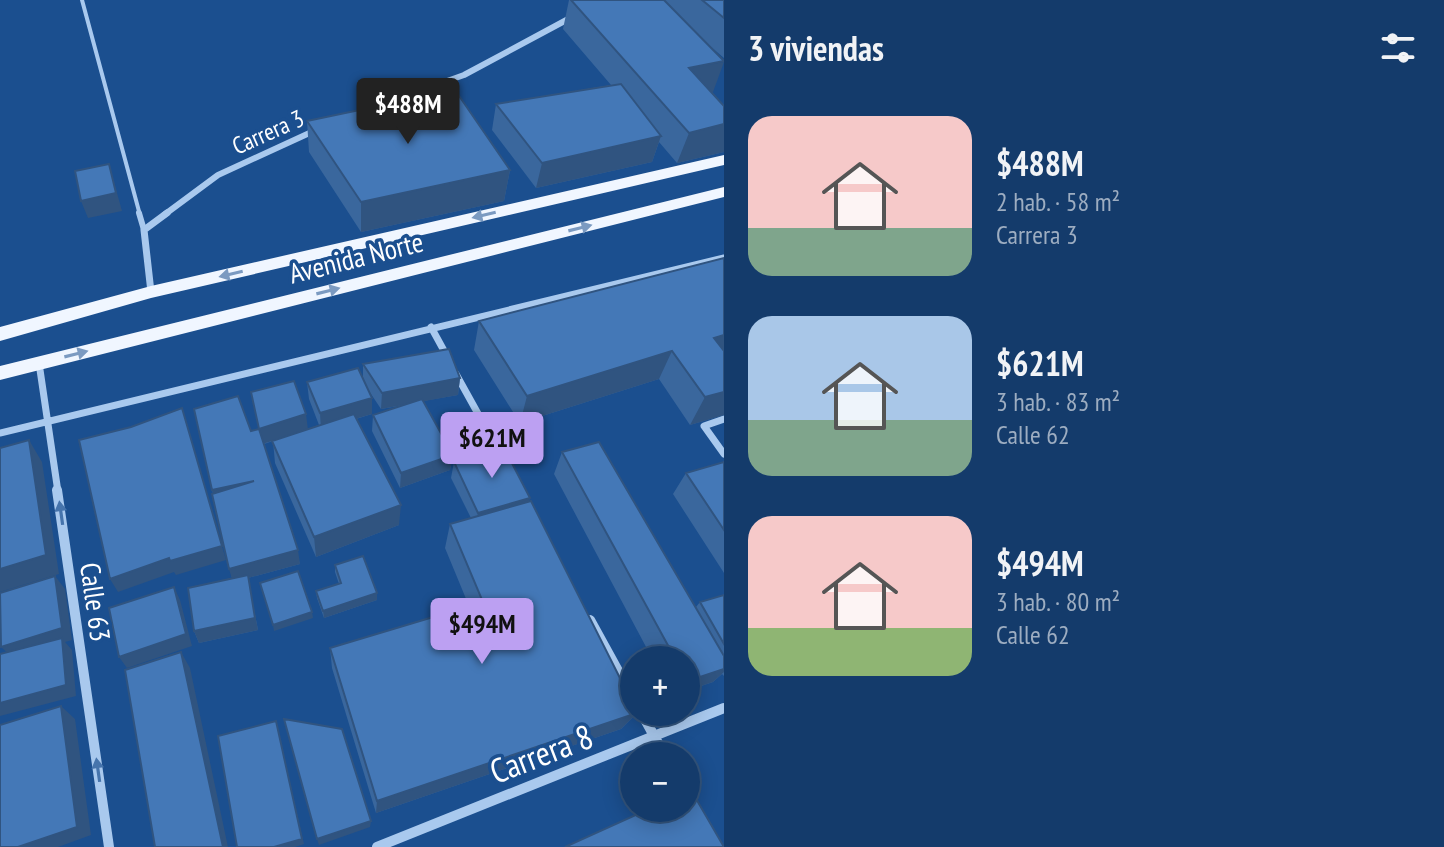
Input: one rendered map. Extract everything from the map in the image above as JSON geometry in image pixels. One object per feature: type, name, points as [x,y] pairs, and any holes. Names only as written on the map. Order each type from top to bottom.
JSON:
[{"type":"main road","name":"Avenida Norte","points":[[0,334],[151,292],[724,160]]},
{"type":"main road","name":"Avenida Norte","points":[[0,373],[724,192]]},
{"type":"street","points":[[351,116],[464,75],[578,13]]},
{"type":"street","name":"Carrera 3","points":[[144,230],[218,175],[277,145],[321,128]]},
{"type":"street","points":[[144,230],[151,292]]},
{"type":"street","points":[[0,433],[724,258]]},
{"type":"street","points":[[431,327],[506,465]]},
{"type":"street","name":"Calle 63","points":[[39,363],[109,847]]},
{"type":"street","points":[[724,419],[704,426],[724,454]]},
{"type":"street","points":[[581,603],[620,674]]},
{"type":"street","name":"Carrera 8","points":[[377,847],[724,708]]},
{"type":"street","points":[[649,726],[657,742]]},
{"type":"lane","points":[[82,0],[144,230]]},
{"type":"lane","points":[[396,99],[405,110]]},
{"type":"building","points":[[571,0],[664,0],[724,61],[689,68],[724,106],[724,124],[689,133]]},
{"type":"building","points":[[702,0],[724,0],[724,18]]},
{"type":"building","points":[[621,84],[661,136],[542,163],[496,104]]},
{"type":"building","points":[[455,90],[510,170],[361,202],[307,121]]},
{"type":"building","points":[[109,164],[116,193],[81,201],[75,171]]},
{"type":"building","points":[[724,258],[724,335],[714,338],[724,351],[724,392],[705,397],[672,351],[527,396],[479,321]]},
{"type":"building","points":[[449,349],[460,378],[382,393],[363,364]]},
{"type":"building","points":[[358,368],[372,398],[320,413],[307,382]]},
{"type":"building","points":[[294,381],[306,414],[259,429],[251,392]]},
{"type":"building","points":[[238,396],[251,431],[259,429],[298,550],[229,569],[212,494],[254,481],[212,490],[194,409]]},
{"type":"building","points":[[422,399],[453,455],[401,473],[373,415]]},
{"type":"building","points":[[182,408],[222,546],[170,561],[169,558],[110,579],[79,440],[131,427]]},
{"type":"building","points":[[354,414],[401,505],[314,537],[272,441]]},
{"type":"building","points":[[29,440],[46,555],[0,569],[0,448]]},
{"type":"building","points":[[599,442],[724,656],[724,669],[700,677],[700,646],[668,646],[562,452]]},
{"type":"building","points":[[504,448],[530,498],[478,513],[454,462]]},
{"type":"building","points":[[724,462],[724,530],[686,473]]},
{"type":"building","points":[[531,501],[620,678],[620,719],[377,801],[330,648],[483,602],[450,524]]},
{"type":"building","points":[[363,556],[377,593],[323,611],[316,591],[341,583],[335,565]]},
{"type":"building","points":[[298,571],[312,612],[273,625],[260,583]]},
{"type":"building","points":[[248,575],[255,618],[194,631],[188,588]]},
{"type":"building","points":[[55,576],[62,628],[1,647],[0,593]]},
{"type":"building","points":[[174,587],[186,634],[119,657],[109,608]]},
{"type":"building","points":[[724,595],[724,644],[700,602]]},
{"type":"building","points":[[62,638],[66,685],[0,703],[0,654]]},
{"type":"building","points":[[181,652],[223,847],[155,847],[125,670]]},
{"type":"building","points":[[61,706],[77,827],[18,847],[0,847],[0,725]]},
{"type":"building","points":[[284,719],[342,729],[371,821],[317,839]]},
{"type":"building","points":[[276,721],[302,839],[274,847],[237,847],[218,736]]},
{"type":"building","points":[[700,806],[724,847],[565,847],[620,822],[700,822]]}]
